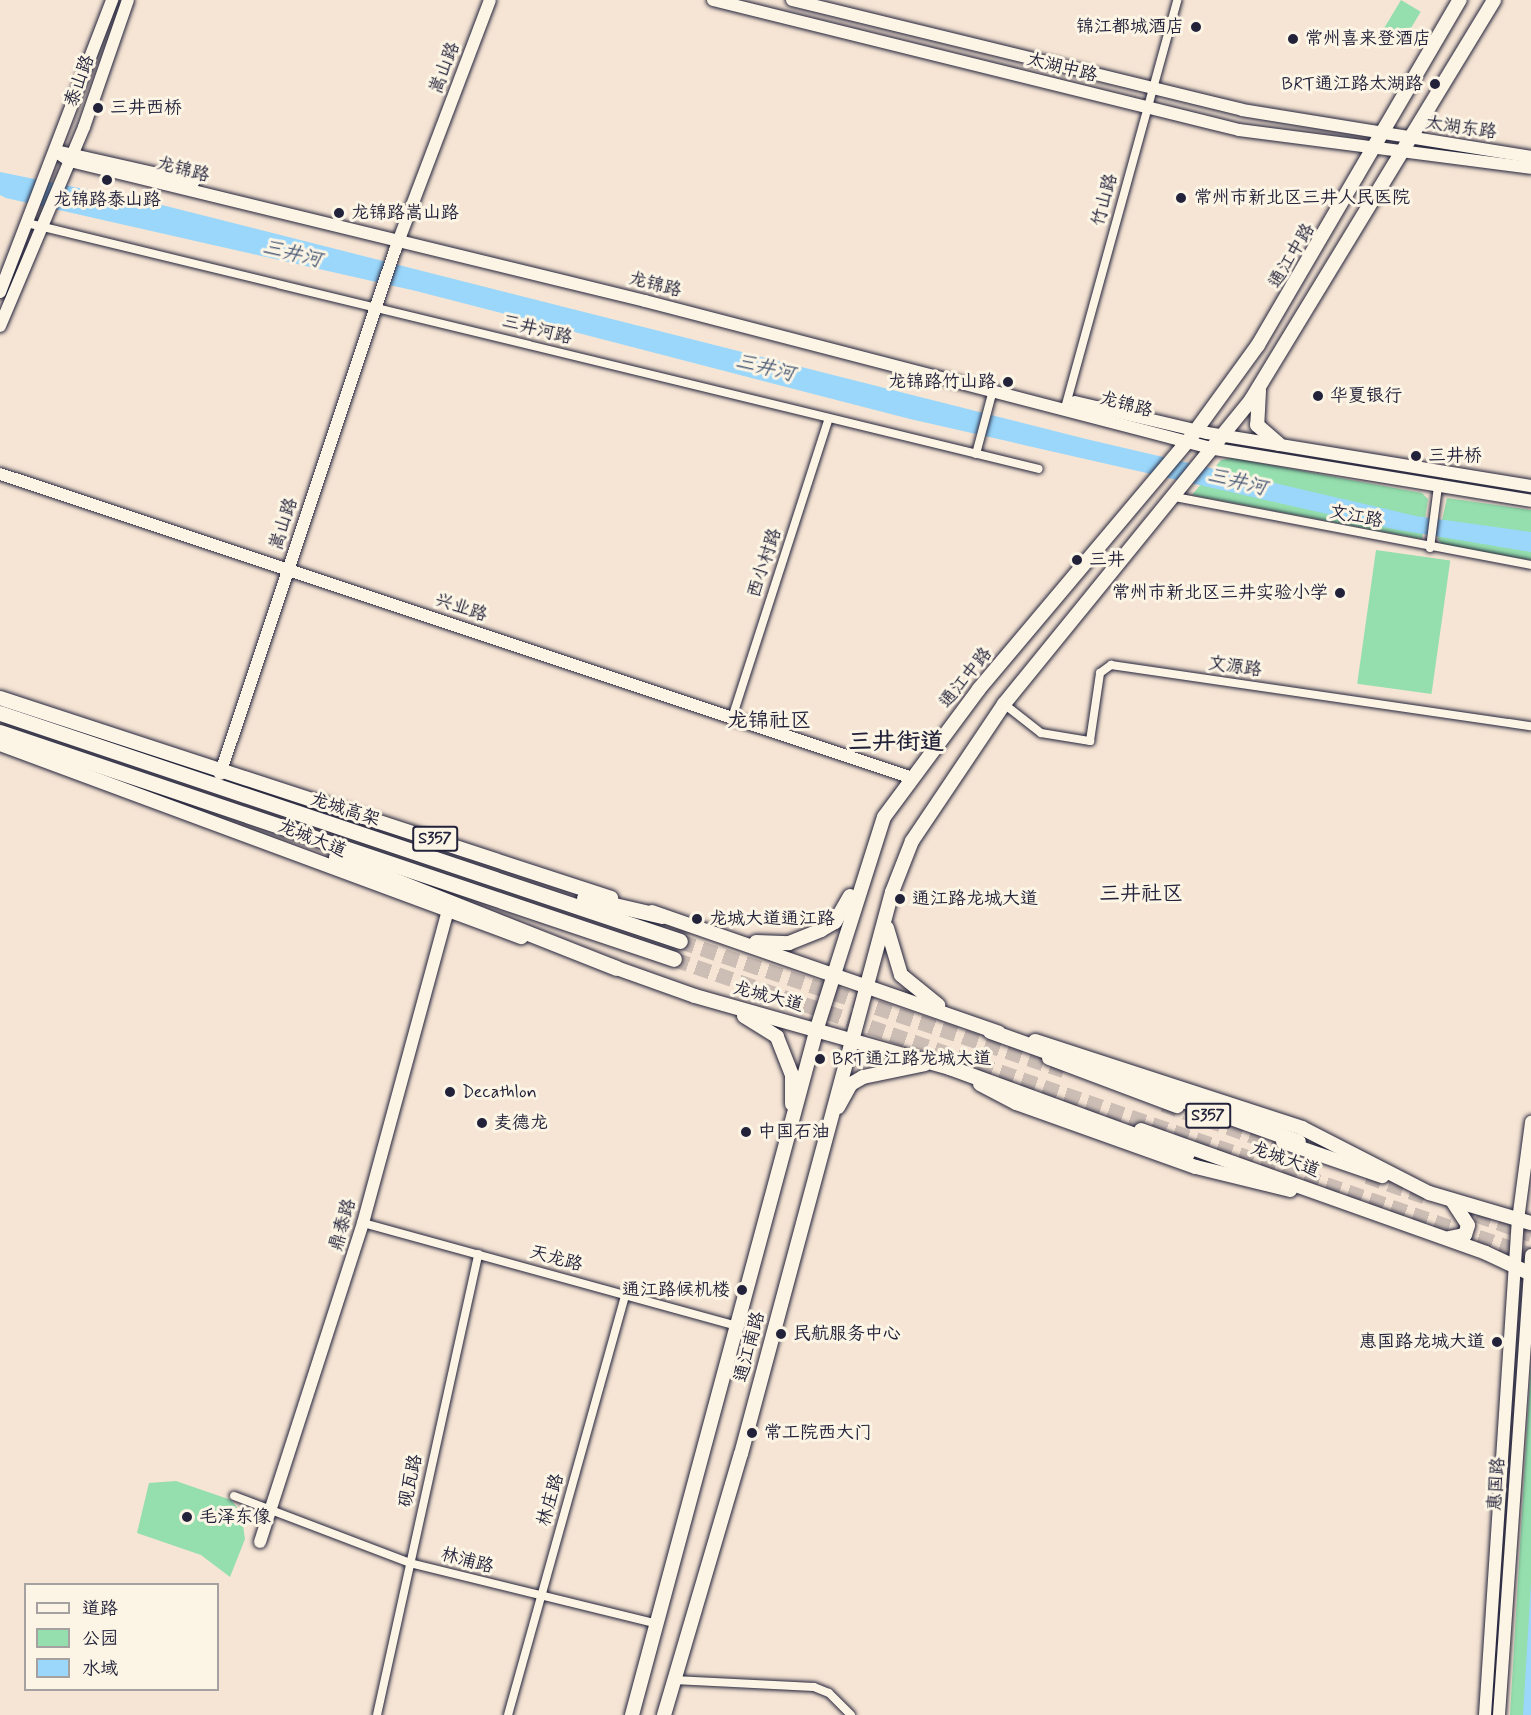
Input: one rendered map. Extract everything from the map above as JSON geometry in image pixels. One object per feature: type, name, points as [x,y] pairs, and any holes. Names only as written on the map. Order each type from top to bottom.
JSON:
[{"type":"highway","name":"龙城高架","points":[[0,713],[218,781],[680,941]]},
{"type":"highway","name":"龙城高架","points":[[0,732],[211,806],[674,958]]},
{"type":"highway","points":[[218,781],[601,904],[662,916]]},
{"type":"highway","points":[[211,806],[616,968]]},
{"type":"highway","points":[[990,1031],[1298,1141]]},
{"type":"highway","points":[[942,1066],[1187,1154]]},
{"type":"main road","name":"泰山路","points":[[27,223],[112,0]]},
{"type":"main road","name":"泰山路","points":[[42,227],[71,156],[128,0]]},
{"type":"main road","name":"嵩山路","points":[[218,781],[375,308],[490,0]]},
{"type":"main road","name":"太湖中路","points":[[713,0],[1239,130],[1374,151],[1407,152]]},
{"type":"main road","name":"太湖中路","points":[[792,0],[1242,110],[1386,132]]},
{"type":"main road","name":"通江中路","points":[[817,1028],[866,862],[884,817],[910,777],[1173,455],[1192,436],[1258,345],[1386,132],[1460,0]]},
{"type":"main road","points":[[868,988],[888,908],[923,820],[1004,704],[1226,436],[1255,394],[1407,152],[1494,0]]},
{"type":"main road","name":"太湖东路","points":[[1386,132],[1414,139],[1531,157]]},
{"type":"main road","name":"龙锦路","points":[[55,151],[399,241],[993,390],[1066,404]]},
{"type":"main road","name":"太湖东路","points":[[1407,152],[1531,168]]},
{"type":"main road","points":[[0,292],[27,223]]},
{"type":"main road","points":[[0,326],[42,227]]},
{"type":"main road","name":"龙锦路","points":[[399,241],[1192,436],[1226,436],[1531,486]]},
{"type":"main road","points":[[1255,394],[1257,425],[1279,444]]},
{"type":"main road","name":"龙锦路","points":[[1192,436],[1215,449],[1531,501]]},
{"type":"main road","name":"兴业路","points":[[0,474],[910,777]]},
{"type":"main road","points":[[0,698],[218,781]]},
{"type":"main road","name":"龙城大道","points":[[0,744],[276,843],[447,913],[695,996],[817,1028],[942,1066],[1356,1205],[1447,1238],[1530,1274]]},
{"type":"main road","points":[[739,941],[789,943],[835,922],[866,862]]},
{"type":"main road","points":[[888,908],[888,946],[902,975],[952,1015]]},
{"type":"main road","name":"鼎泰路","points":[[260,1542],[273,1512],[363,1223],[447,913]]},
{"type":"main road","name":"S357","points":[[662,916],[952,1015],[990,1031]]},
{"type":"main road","name":"通江南路","points":[[663,1715],[824,1142],[851,1038],[868,988]]},
{"type":"main road","points":[[695,996],[762,1024],[777,1037],[792,1075],[789,1139]]},
{"type":"main road","name":"通江南路","points":[[632,1715],[740,1327],[817,1028]]},
{"type":"main road","points":[[990,1031],[1080,1052],[1302,1128],[1429,1193]]},
{"type":"main road","name":"龙城大道","points":[[990,1031],[1074,1070],[1429,1193]]},
{"type":"main road","points":[[824,1142],[851,1084],[881,1069],[942,1066]]},
{"type":"main road","points":[[1485,1715],[1516,1267],[1525,1222],[1531,1122]]},
{"type":"main road","name":"S357","points":[[1429,1193],[1525,1222]]},
{"type":"main road","points":[[1447,1238],[1465,1235],[1468,1225],[1452,1200]]},
{"type":"main road","name":"惠国路","points":[[1499,1715],[1531,1255]]},
{"type":"street","name":"竹山路","points":[[1066,404],[1177,0]]},
{"type":"street","name":"三井河路","points":[[27,223],[1039,469]]},
{"type":"street","points":[[976,454],[993,390]]},
{"type":"street","name":"西小村路","points":[[732,718],[829,418]]},
{"type":"street","points":[[1430,544],[1438,486]]},
{"type":"street","name":"文江路","points":[[1180,492],[1531,565]]},
{"type":"street","name":"文源路","points":[[1004,704],[1041,733],[1089,741],[1100,673],[1111,665],[1531,726]]},
{"type":"street","name":"天龙路","points":[[363,1223],[740,1327]]},
{"type":"street","name":"砚瓦路","points":[[377,1715],[477,1254]]},
{"type":"street","name":"林庄路","points":[[508,1715],[625,1295]]},
{"type":"street","name":"林浦路","points":[[234,1496],[410,1563],[541,1597],[659,1624]]},
{"type":"street","points":[[674,1680],[814,1687],[829,1693],[851,1715]]},
{"type":"green space","points":[[1401,0],[1421,12],[1401,45],[1381,33]]},
{"type":"green space","points":[[1232,458],[1422,493],[1428,499],[1422,539],[1192,495],[1221,460]]},
{"type":"green space","points":[[1447,498],[1531,510],[1531,560],[1442,545],[1438,539]]},
{"type":"green space","points":[[1376,550],[1450,560],[1431,694],[1357,684]]},
{"type":"green space","points":[[1531,1362],[1531,1715],[1510,1715],[1526,1445]]},
{"type":"green space","points":[[176,1481],[231,1500],[241,1512],[245,1539],[230,1577],[201,1555],[137,1533],[149,1483]]},
{"type":"water","name":"三井河","points":[[0,172],[158,204],[1086,439],[1416,516],[1531,532],[1531,552],[1393,529],[910,419],[416,291],[6,198],[0,195]]},
{"type":"water","points":[[1531,1582],[1531,1715],[1523,1715]]},
{"type":"tunnel","points":[[680,941],[1064,1070]]},
{"type":"tunnel","points":[[674,959],[1531,1255]]},
{"type":"tunnel","points":[[1163,1104],[1296,1151]]},
{"type":"tunnel","points":[[1367,1176],[1429,1198]]},
{"type":"tunnel","points":[[1455,1207],[1531,1234]]},
{"type":"place","name":"锦江都城酒店","points":[[1196,27]]},
{"type":"place","name":"常州喜来登酒店","points":[[1293,39]]},
{"type":"place","name":"BRT通江路太湖路","points":[[1435,84]]},
{"type":"place","name":"三井西桥","points":[[98,108]]},
{"type":"place","name":"龙锦路泰山路","points":[[107,180]]},
{"type":"place","name":"常州市新北区三井人民医院","points":[[1181,198]]},
{"type":"place","name":"龙锦路嵩山路","points":[[339,213]]},
{"type":"place","name":"龙锦路竹山路","points":[[1008,382]]},
{"type":"place","name":"华夏银行","points":[[1318,396]]},
{"type":"place","name":"三井桥","points":[[1416,456]]},
{"type":"place","name":"三井","points":[[1077,560]]},
{"type":"place","name":"常州市新北区三井实验小学","points":[[1340,593]]},
{"type":"place","name":"通江路龙城大道","points":[[900,899]]},
{"type":"place","name":"龙城大道通江路","points":[[697,919]]},
{"type":"place","name":"BRT通江路龙城大道","points":[[820,1059]]},
{"type":"place","name":"Decathlon","points":[[450,1092]]},
{"type":"place","name":"麦德龙","points":[[482,1123]]},
{"type":"place","name":"中国石油","points":[[746,1132]]},
{"type":"place","name":"通江路候机楼","points":[[742,1290]]},
{"type":"place","name":"民航服务中心","points":[[781,1334]]},
{"type":"place","name":"惠国路龙城大道","points":[[1497,1342]]},
{"type":"place","name":"常工院西大门","points":[[752,1433]]},
{"type":"place","name":"毛泽东像","points":[[187,1517]]},
{"type":"district","name":"龙锦社区","points":[[769,721]]},
{"type":"district","name":"三井街道","points":[[896,743]]},
{"type":"district","name":"三井社区","points":[[1141,894]]}]
